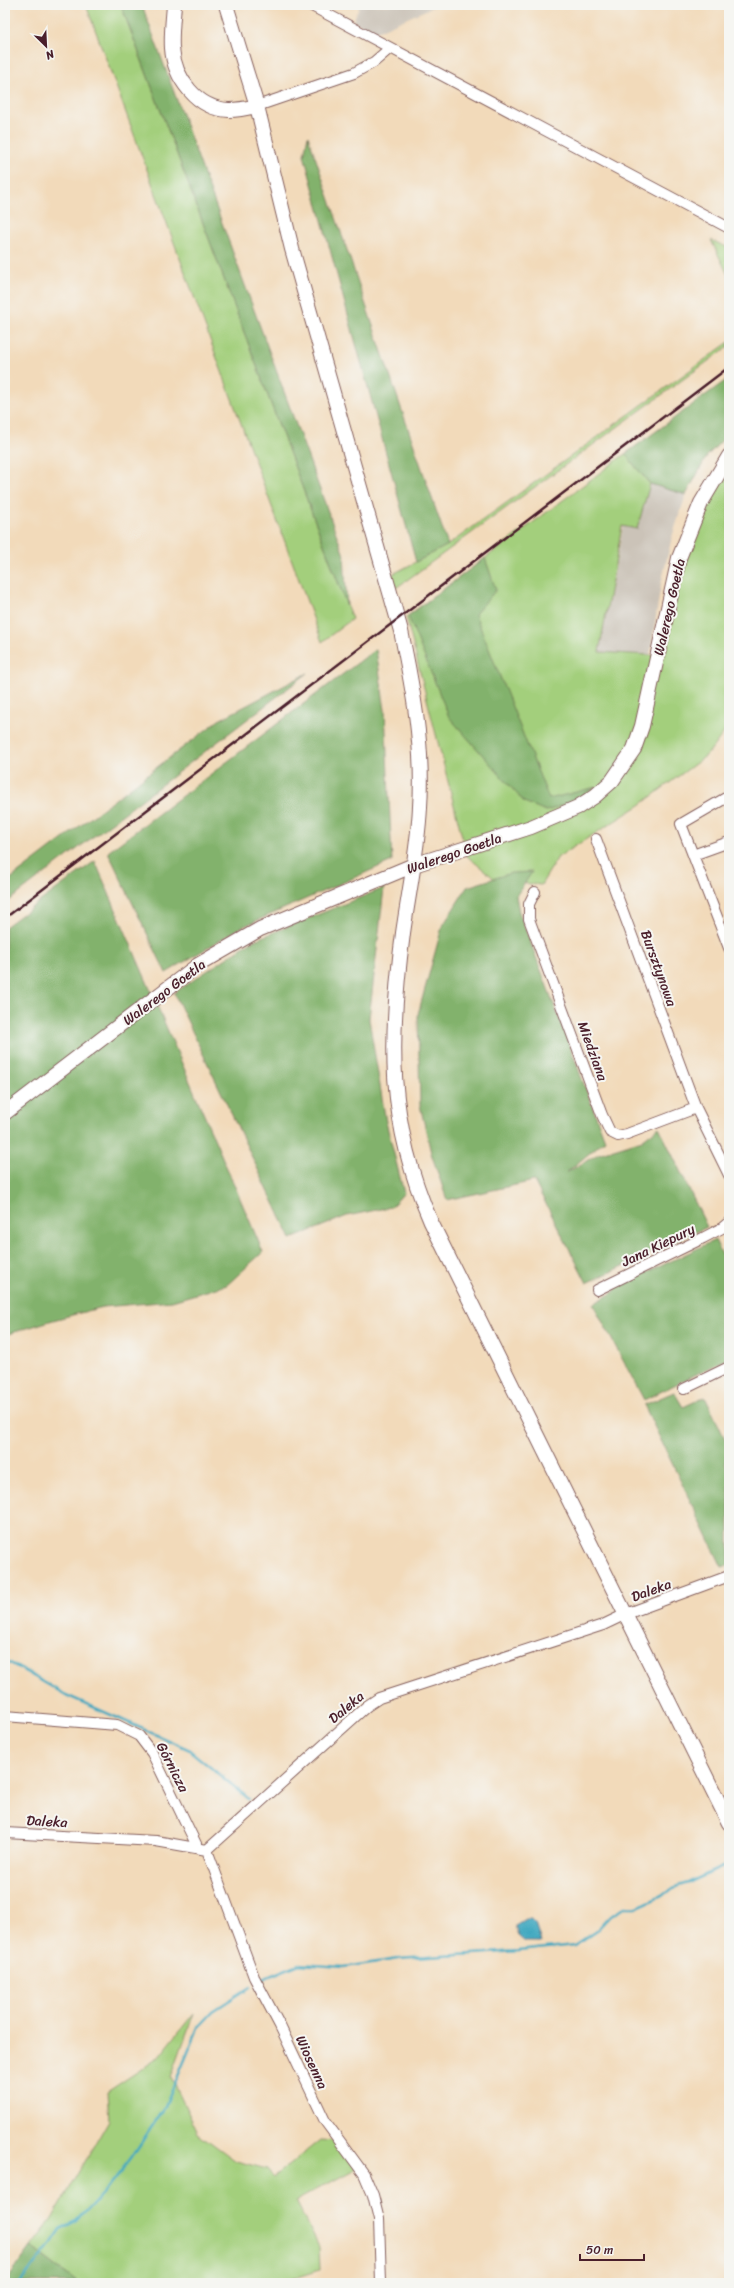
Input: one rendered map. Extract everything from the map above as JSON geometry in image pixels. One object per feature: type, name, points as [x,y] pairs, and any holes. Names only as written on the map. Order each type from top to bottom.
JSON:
[{"type":"main road","points":[[174,5],[173,56],[179,76],[186,86],[199,99],[214,107],[230,110],[252,107]]},
{"type":"main road","points":[[218,5],[252,107]]},
{"type":"main road","points":[[226,5],[252,107],[401,631],[411,681],[420,746],[420,807],[414,865],[403,932],[393,1032],[397,1108],[405,1148],[421,1199],[431,1222],[729,1823]]},
{"type":"main road","name":"Walerego Goetla","points":[[5,1113],[198,965],[260,929],[414,865],[559,817],[595,796],[619,772],[634,750],[642,726],[679,558],[701,503],[729,456]]},
{"type":"street","points":[[310,5],[352,26],[389,49],[729,228]]},
{"type":"street","points":[[252,107],[273,102],[354,72],[374,62],[389,49]]},
{"type":"street","points":[[729,796],[681,824],[729,948]]},
{"type":"street","name":"Bursztynowa","points":[[596,839],[696,1108]]},
{"type":"street","points":[[693,855],[729,842]]},
{"type":"street","name":"Miedziana","points":[[535,892],[529,904],[529,919],[602,1115],[610,1132],[618,1136],[633,1133],[696,1108]]},
{"type":"street","points":[[696,1108],[728,1170]]},
{"type":"street","name":"Jana Kiepury","points":[[597,1290],[703,1238],[722,1228],[729,1222]]},
{"type":"street","points":[[684,1389],[729,1367]]},
{"type":"street","name":"Daleka","points":[[5,1834],[156,1840],[203,1849],[367,1706],[379,1698],[603,1625],[626,1614],[729,1576]]},
{"type":"street","name":"Górnicza","points":[[5,1716],[117,1725],[139,1736],[152,1753],[203,1849]]},
{"type":"street","name":"Wiosenna","points":[[203,1849],[254,1977],[280,2026],[325,2121],[364,2174],[373,2195],[379,2219],[381,2283]]},
{"type":"shaded area","points":[[360,5],[437,5],[374,33],[353,21]]},
{"type":"shaded area","points":[[650,484],[686,495],[672,537],[661,584],[650,655],[599,652],[623,526],[637,528]]},
{"type":"green space","points":[[86,5],[121,5],[352,619],[322,642]]},
{"type":"green space","points":[[121,5],[142,5],[344,555],[347,606]]},
{"type":"green space","points":[[308,136],[448,545],[416,562],[304,155]]},
{"type":"green space","points":[[711,240],[729,248],[729,277]]},
{"type":"green space","points":[[729,342],[729,346],[396,588],[391,575],[448,545]]},
{"type":"green space","points":[[729,378],[729,433],[707,456],[686,495],[650,484],[625,454]]},
{"type":"green space","points":[[625,454],[650,484],[637,529],[622,526],[599,652],[665,656],[685,552],[729,465],[729,726],[707,755],[640,805],[558,857],[541,885],[496,880],[467,856],[406,617]]},
{"type":"green space","points":[[485,558],[496,590],[475,614],[549,799],[596,787],[578,798],[546,811],[524,802],[449,717],[408,616]]},
{"type":"green space","points":[[376,649],[385,710],[392,861],[240,928],[166,973],[108,852]]},
{"type":"green space","points":[[308,673],[5,904],[5,883],[219,720]]},
{"type":"green space","points":[[95,861],[263,1252],[227,1285],[172,1301],[103,1307],[53,1320],[5,1335],[5,927]]},
{"type":"green space","points":[[532,872],[516,896],[519,912],[605,1140],[566,1173],[598,1154],[642,1140],[659,1127],[707,1227],[587,1283],[534,1181],[447,1200],[431,1153],[420,1105],[418,1014],[442,927],[467,887],[511,873]]},
{"type":"green space","points":[[384,888],[369,1019],[386,1122],[404,1193],[391,1207],[347,1216],[291,1239],[174,993],[252,941]]},
{"type":"green space","points":[[715,1240],[729,1269],[729,1358],[644,1400],[593,1304],[614,1292],[617,1287]]},
{"type":"green space","points":[[674,1392],[683,1407],[705,1397],[728,1445],[725,1463],[729,1474],[729,1565],[722,1567],[644,1405]]},
{"type":"green space","points":[[194,2013],[171,2077],[198,2133],[236,2161],[267,2169],[274,2177],[320,2140],[334,2141],[357,2168],[296,2201],[319,2247],[320,2270],[280,2283],[78,2283],[31,2247],[52,2219],[109,2120],[107,2092],[158,2058]]},
{"type":"green space","points":[[31,2247],[78,2283],[5,2283]]},
{"type":"water","points":[[525,1919],[531,1919],[535,1923],[541,1942],[525,1942],[518,1936],[515,1925]]},
{"type":"waterway","points":[[5,1660],[66,1695],[188,1749],[249,1799]]},
{"type":"waterway","points":[[260,1980],[299,1964],[344,1967],[398,1959],[518,1951],[575,1945],[596,1931],[610,1916],[624,1908],[635,1908],[662,1896],[672,1888],[688,1883],[729,1864]]},
{"type":"waterway","points":[[20,2283],[50,2245],[60,2229],[77,2221],[111,2184],[131,2158],[165,2107],[199,2026],[213,2011],[250,1987]]},
{"type":"railway","points":[[5,918],[729,367]]}]
